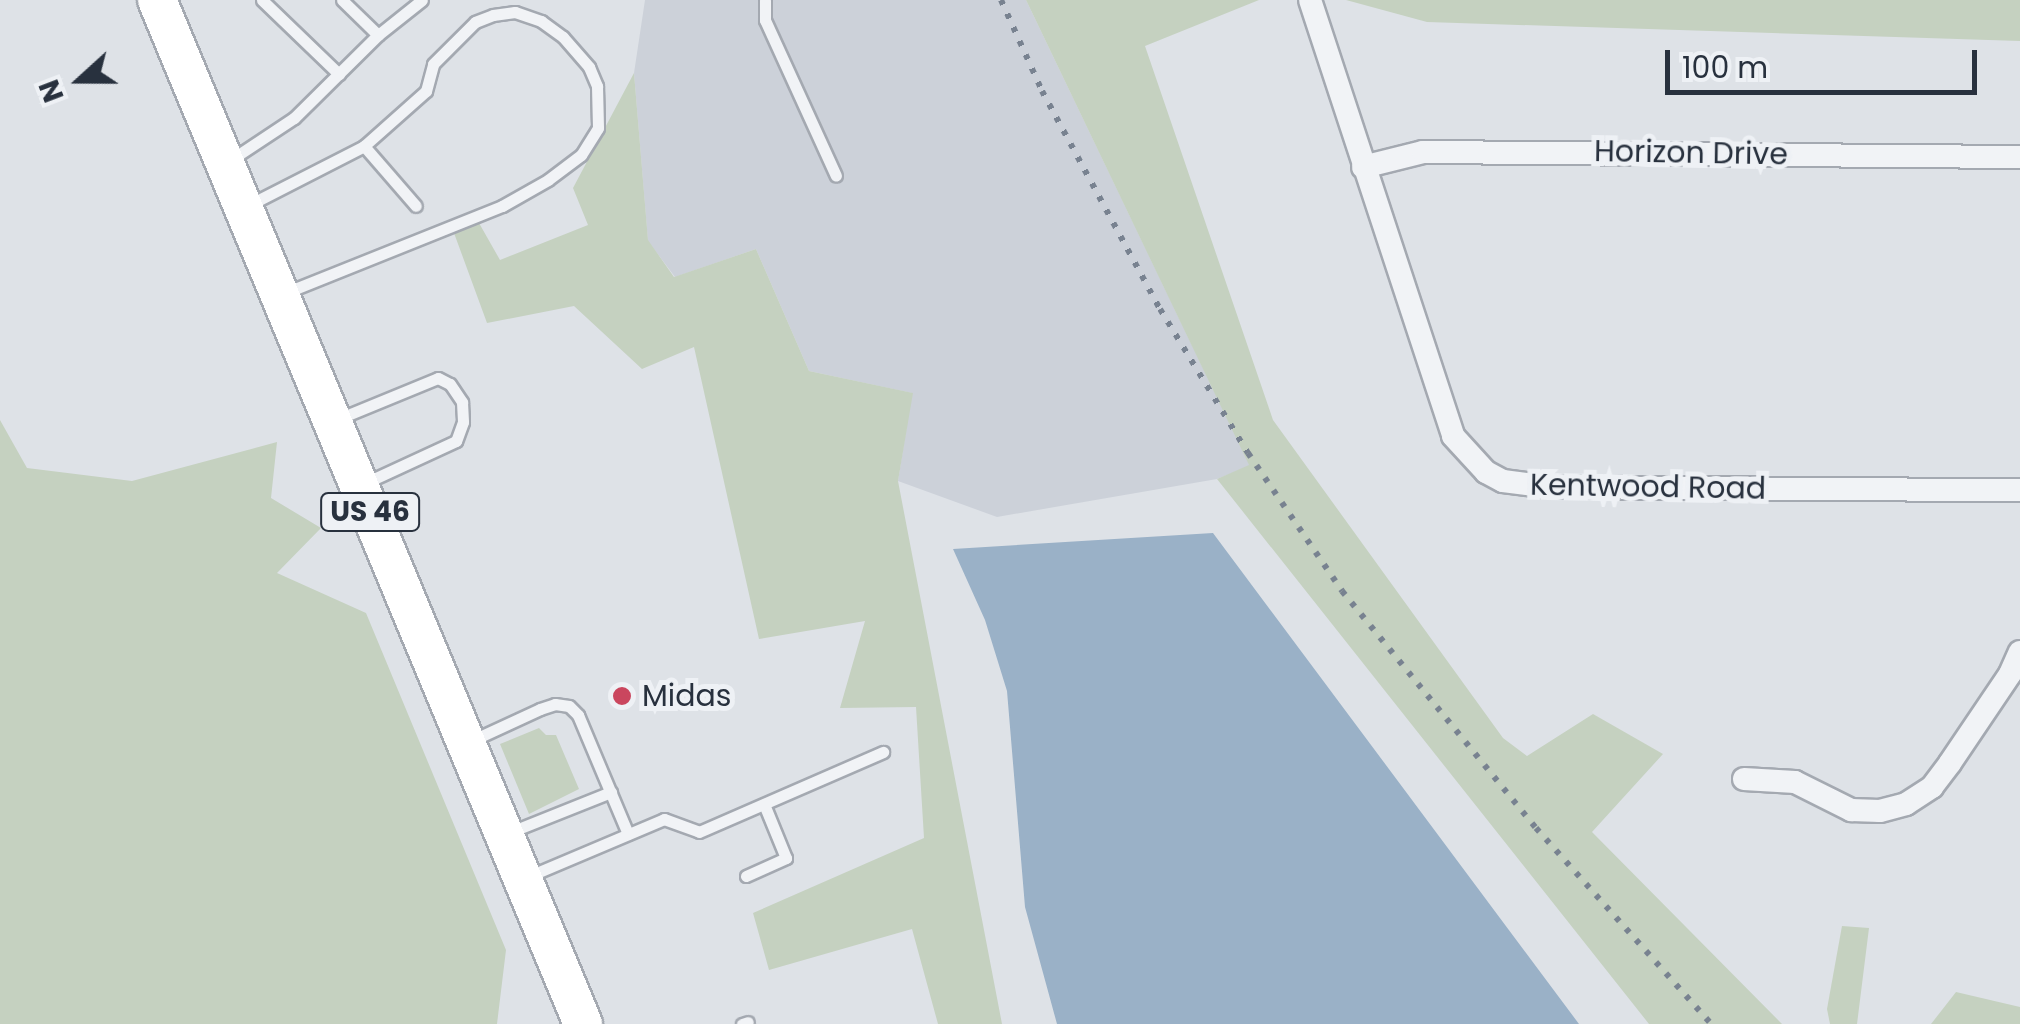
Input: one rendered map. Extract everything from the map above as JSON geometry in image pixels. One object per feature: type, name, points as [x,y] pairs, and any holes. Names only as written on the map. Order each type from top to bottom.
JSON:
[{"type":"main road","name":"US 46","points":[[157,0],[584,1024]]},
{"type":"street","name":"Kentwood Road","points":[[1310,0],[1453,436],[1470,458],[1502,481],[1549,487],[2020,490]]},
{"type":"street","name":"Horizon Drive","points":[[1363,167],[1422,152],[2020,157]]},
{"type":"street","points":[[1744,779],[1795,782],[1852,810],[1880,811],[1906,804],[1932,787],[1950,763],[2010,674],[2020,652]]},
{"type":"lane","points":[[262,0],[339,74]]},
{"type":"lane","points":[[342,0],[378,35]]},
{"type":"lane","points":[[226,163],[294,118],[378,35],[422,0]]},
{"type":"lane","points":[[765,0],[765,20],[836,176]]},
{"type":"lane","points":[[244,208],[364,146],[426,91],[433,64],[475,22],[493,15],[514,12],[540,21],[563,37],[589,67],[597,86],[598,128],[581,155],[548,180],[502,206],[280,295]]},
{"type":"lane","points":[[364,146],[416,206]]},
{"type":"lane","points":[[332,422],[438,378],[450,384],[462,402],[464,422],[456,441],[359,486]]},
{"type":"lane","points":[[467,743],[540,709],[565,704],[578,715],[628,834]]},
{"type":"lane","points":[[523,878],[664,819],[699,832],[883,752]]},
{"type":"lane","points":[[504,834],[610,792]]},
{"type":"lane","points":[[746,876],[786,858],[764,804]]},
{"type":"shaded area","points":[[645,0],[1026,0],[1250,466],[1217,479],[997,517],[898,481],[912,393],[809,371],[756,249],[675,277],[648,241],[634,73]]},
{"type":"green space","points":[[1026,0],[1259,0],[1145,46],[1273,420],[1503,738],[1527,756],[1593,714],[1663,754],[1592,832],[1782,1024],[1649,1024],[1217,479],[1249,465]]},
{"type":"green space","points":[[1346,0],[2020,0],[2020,41],[1427,22]]},
{"type":"green space","points":[[634,73],[648,240],[674,277],[756,249],[809,371],[913,393],[898,481],[1002,1024],[938,1024],[912,929],[769,970],[753,913],[924,838],[916,707],[840,708],[865,621],[759,639],[694,347],[642,369],[574,306],[487,323],[454,233],[479,223],[500,260],[588,225],[573,188]]},
{"type":"green space","points":[[0,420],[27,468],[132,481],[277,442],[271,498],[321,528],[277,573],[366,613],[506,950],[497,1024],[0,1024]]},
{"type":"green space","points":[[539,728],[546,735],[556,735],[579,789],[529,814],[500,744]]},
{"type":"green space","points":[[1842,926],[1869,928],[1857,1024],[1830,1024],[1827,1009]]},
{"type":"green space","points":[[1956,992],[2020,1007],[2020,1024],[1931,1024]]},
{"type":"water","points":[[1213,533],[1579,1024],[1057,1024],[1025,907],[1007,691],[985,620],[953,549]]},
{"type":"railway","points":[[1001,0],[1042,91],[1160,309],[1248,453],[1342,591],[1536,828],[1711,1024]]},
{"type":"place","name":"Midas","points":[[622,696]]}]
